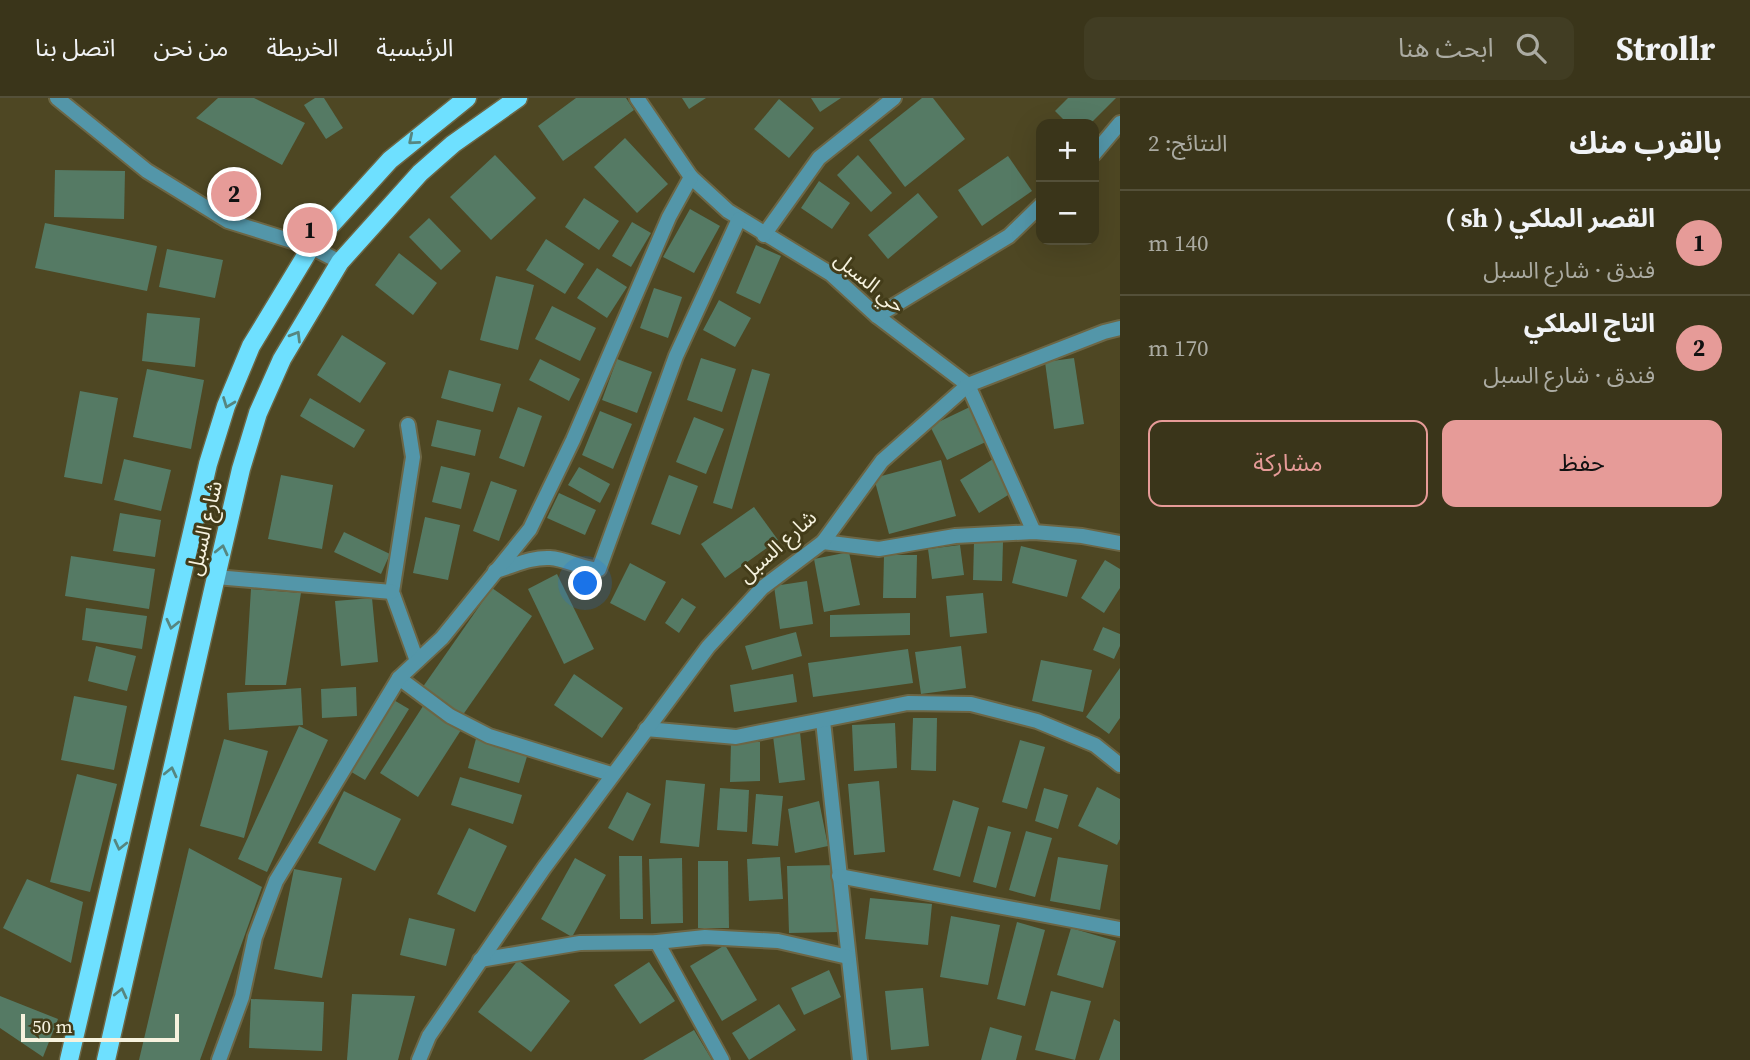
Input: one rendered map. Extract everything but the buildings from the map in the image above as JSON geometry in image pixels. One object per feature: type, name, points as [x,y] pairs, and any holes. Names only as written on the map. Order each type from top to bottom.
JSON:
[{"type":"main road","name":"شارع السبل","points":[[69,1060],[208,464],[226,406],[251,346],[311,247],[390,160],[467,98]]},
{"type":"main road","name":"شارع السبل","points":[[106,1060],[216,578],[258,414],[282,359],[341,262],[420,173],[453,144],[518,98]]},
{"type":"street","points":[[57,98],[147,171],[228,221],[311,247],[341,262]]},
{"type":"street","name":"حي السبل","points":[[637,98],[691,177],[727,211],[831,274],[877,316],[968,385],[1034,532]]},
{"type":"street","points":[[764,235],[819,158],[894,98]]},
{"type":"street","points":[[1099,148],[1120,123]]},
{"type":"street","points":[[219,1060],[242,997],[255,937],[276,881],[398,678],[442,639],[530,528],[573,440],[669,218],[691,177]]},
{"type":"street","points":[[877,316],[1009,236],[1036,210]]},
{"type":"street","points":[[495,571],[534,558],[568,560],[592,570],[598,569],[676,356],[739,219]]},
{"type":"street","name":"شارع السبل","points":[[419,1060],[429,1036],[480,960],[611,774],[708,647],[762,589],[823,542],[882,461],[968,385],[1120,328]]},
{"type":"street","points":[[408,425],[413,457],[392,592],[417,661]]},
{"type":"street","points":[[823,542],[879,549],[955,536],[1034,532],[1083,536],[1120,543]]},
{"type":"street","points":[[216,578],[392,592]]},
{"type":"street","points":[[398,678],[450,716],[489,736],[611,774]]},
{"type":"street","points":[[646,729],[736,737],[908,703],[971,704],[1037,721],[1095,745],[1120,765]]},
{"type":"street","points":[[822,721],[860,1060]]},
{"type":"street","points":[[839,876],[1120,929]]},
{"type":"street","points":[[480,960],[580,943],[657,942],[705,937],[778,941],[848,957]]},
{"type":"street","points":[[657,942],[722,1060]]},
{"type":"place","name":"التاج الملكي","points":[[234,194]]},
{"type":"place","name":"القصر الملكي ( sh )","points":[[310,230]]}]
